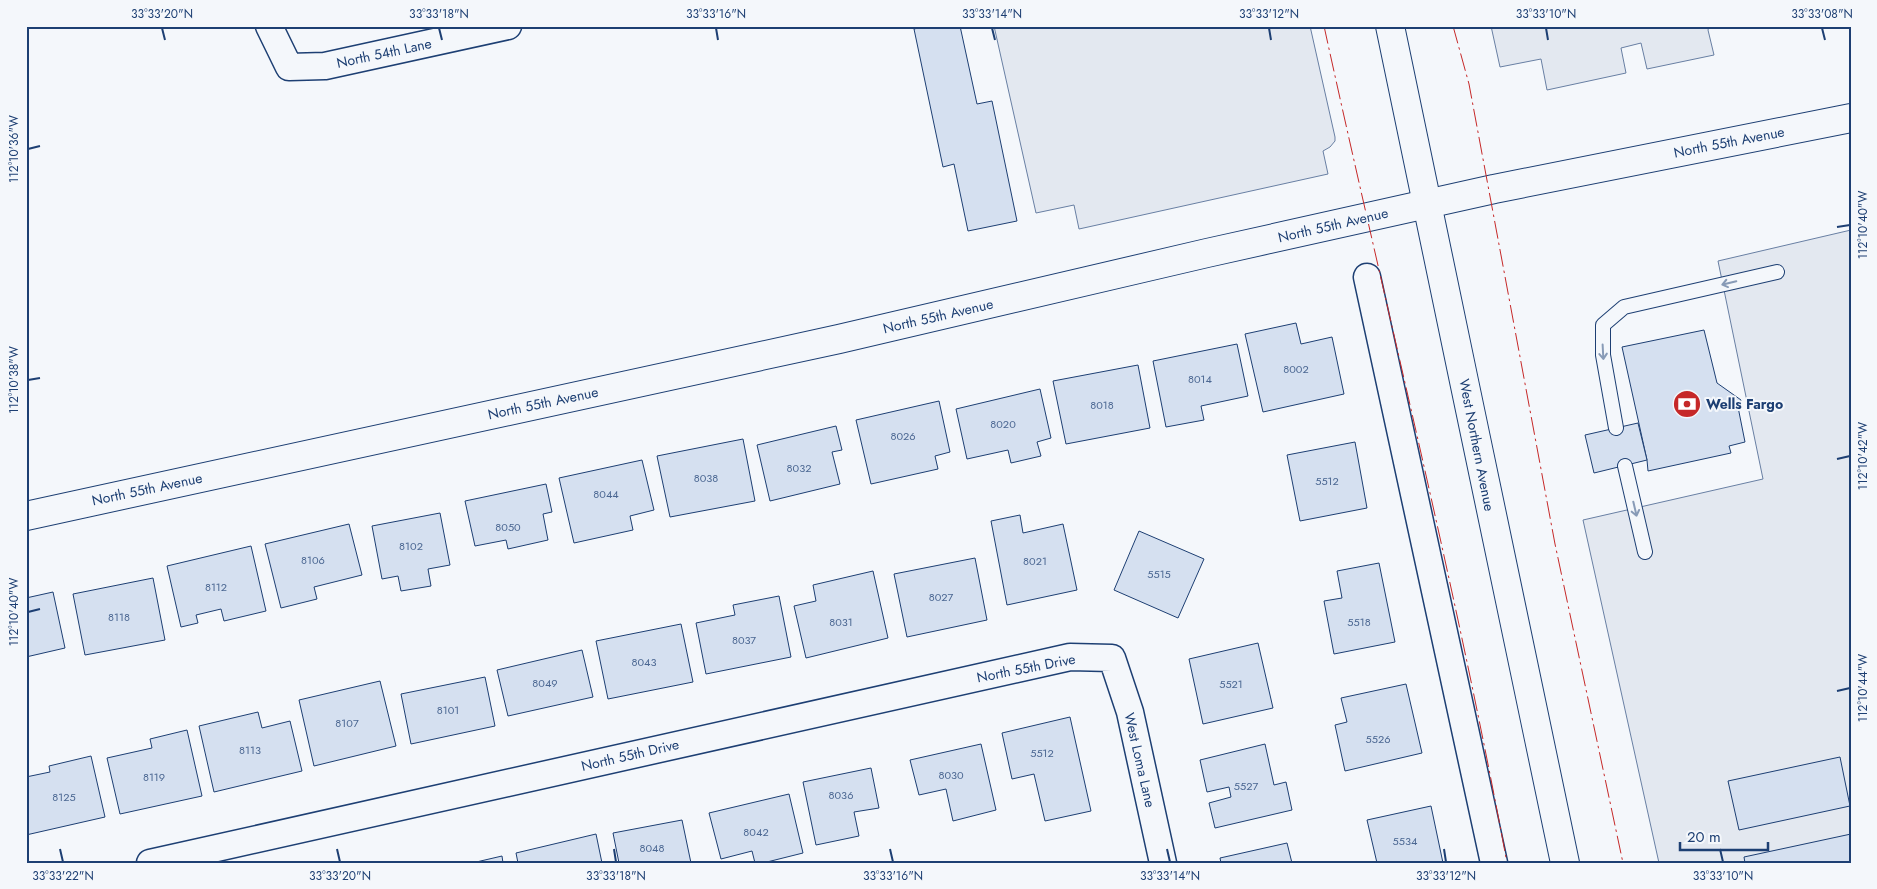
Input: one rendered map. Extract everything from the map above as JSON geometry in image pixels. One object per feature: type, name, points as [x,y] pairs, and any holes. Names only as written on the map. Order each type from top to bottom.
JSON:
[{"type":"street","name":"North 54th Lane","points":[[269,26],[289,67],[325,66],[508,26]]},
{"type":"street","name":"West Northern Avenue","points":[[1390,26],[1494,529],[1566,863]]},
{"type":"street","name":"North 55th Avenue","points":[[26,516],[839,339],[1207,253],[1428,204],[1851,118]]},
{"type":"street","points":[[1367,277],[1494,863]]},
{"type":"street","name":"North 55th Drive","points":[[150,863],[1070,656],[1112,658]]},
{"type":"street","name":"West Loma Lane","points":[[1112,658],[1130,712],[1163,863]]},
{"type":"lane","points":[[1616,428],[1602,355],[1603,325],[1624,307],[1777,272]]},
{"type":"lane","points":[[1625,466],[1644,552]]},
{"type":"shaded area","points":[[994,26],[1310,26],[1335,137],[1335,141],[1330,147],[1323,151],[1328,174],[1079,229],[1074,205],[1036,213]]},
{"type":"shaded area","points":[[1491,26],[1709,26],[1708,30],[1714,55],[1647,69],[1641,43],[1621,48],[1626,73],[1547,90],[1541,59],[1500,67]]},
{"type":"shaded area","points":[[1851,230],[1851,863],[1659,863],[1583,520],[1763,479],[1718,261]]},
{"type":"building","points":[[926,26],[960,26],[977,104],[992,101],[1017,221],[968,231],[954,164],[943,167],[914,29]]},
{"type":"building","points":[[1296,323],[1301,344],[1332,337],[1344,394],[1263,412],[1245,334]]},
{"type":"building","name":"Wells Fargo","points":[[1704,330],[1717,383],[1741,400],[1738,407],[1745,442],[1729,446],[1731,453],[1648,471],[1622,347]]},
{"type":"building","points":[[1237,344],[1248,396],[1201,406],[1204,420],[1166,427],[1153,361]]},
{"type":"building","points":[[1138,365],[1150,428],[1066,444],[1053,381]]},
{"type":"building","points":[[1040,389],[1051,438],[1037,442],[1041,456],[1011,463],[1008,450],[967,459],[956,409]]},
{"type":"building","points":[[939,401],[950,452],[935,456],[938,469],[871,484],[856,420]]},
{"type":"building","points":[[1638,423],[1647,460],[1594,473],[1585,435]]},
{"type":"building","points":[[836,426],[842,450],[832,452],[840,484],[770,501],[757,445]]},
{"type":"building","points":[[743,439],[755,501],[670,517],[657,456]]},
{"type":"building","points":[[1355,442],[1367,508],[1300,521],[1287,455]]},
{"type":"building","points":[[642,460],[654,510],[630,516],[633,530],[574,543],[559,478]]},
{"type":"building","points":[[546,484],[552,512],[543,514],[548,540],[508,549],[506,540],[475,546],[465,501]]},
{"type":"building","points":[[440,513],[450,565],[428,569],[431,586],[401,591],[398,576],[382,579],[372,526]]},
{"type":"building","points":[[1020,515],[1023,533],[1063,524],[1077,590],[1007,605],[991,521]]},
{"type":"building","points":[[349,524],[362,575],[314,587],[317,599],[281,608],[265,544]]},
{"type":"building","points":[[1139,531],[1204,559],[1178,618],[1114,590]]},
{"type":"building","points":[[251,546],[266,611],[224,621],[221,609],[196,615],[198,623],[181,627],[167,566]]},
{"type":"building","points":[[975,558],[987,620],[907,637],[894,574]]},
{"type":"building","points":[[1379,563],[1395,642],[1334,654],[1324,601],[1342,598],[1337,571]]},
{"type":"building","points":[[873,571],[888,638],[806,658],[794,606],[816,601],[813,585]]},
{"type":"building","points":[[153,578],[165,640],[85,655],[73,594]]},
{"type":"building","points":[[53,592],[65,648],[26,657],[26,598]]},
{"type":"building","points":[[779,596],[791,657],[706,674],[696,623],[735,615],[733,605]]},
{"type":"building","points":[[681,624],[693,682],[608,699],[596,641]]},
{"type":"building","points":[[1258,643],[1273,708],[1203,724],[1189,659]]},
{"type":"building","points":[[582,650],[593,697],[508,716],[497,670]]},
{"type":"building","points":[[485,677],[495,726],[411,744],[401,694]]},
{"type":"building","points":[[380,681],[396,746],[314,766],[299,700]]},
{"type":"building","points":[[1406,684],[1422,753],[1345,771],[1335,725],[1347,722],[1341,698]]},
{"type":"building","points":[[258,712],[262,728],[290,721],[302,771],[214,792],[199,726]]},
{"type":"building","points":[[1070,717],[1091,811],[1045,821],[1034,774],[1012,779],[1002,733]]},
{"type":"building","points":[[187,730],[202,796],[120,814],[107,758],[152,748],[150,739]]},
{"type":"building","points":[[981,744],[996,810],[953,821],[946,789],[919,795],[910,760]]},
{"type":"building","points":[[1265,744],[1274,785],[1286,782],[1292,810],[1215,828],[1209,803],[1231,797],[1229,787],[1207,792],[1200,760]]},
{"type":"building","points":[[91,756],[105,817],[26,835],[26,777],[50,772],[49,766]]},
{"type":"building","points":[[1840,757],[1850,806],[1739,830],[1728,781]]},
{"type":"building","points":[[871,768],[879,808],[854,812],[859,836],[816,845],[803,782]]},
{"type":"building","points":[[789,794],[803,853],[763,863],[755,863],[752,851],[721,859],[709,813]]},
{"type":"building","points":[[1431,806],[1443,863],[1377,863],[1367,820]]},
{"type":"building","points":[[682,820],[691,863],[619,863],[613,833]]},
{"type":"building","points":[[596,834],[602,863],[518,863],[516,853]]},
{"type":"building","points":[[1851,834],[1851,863],[1745,863],[1744,857]]},
{"type":"building","points":[[1287,843],[1292,863],[1221,863],[1220,858]]},
{"type":"building","points":[[502,856],[503,863],[472,863]]},
{"type":"power","points":[[1324,26],[1465,653],[1507,863]]},
{"type":"power","points":[[1453,26],[1469,84],[1555,544],[1623,863]]},
{"type":"place","name":"Wells Fargo","points":[[1687,404]]}]
